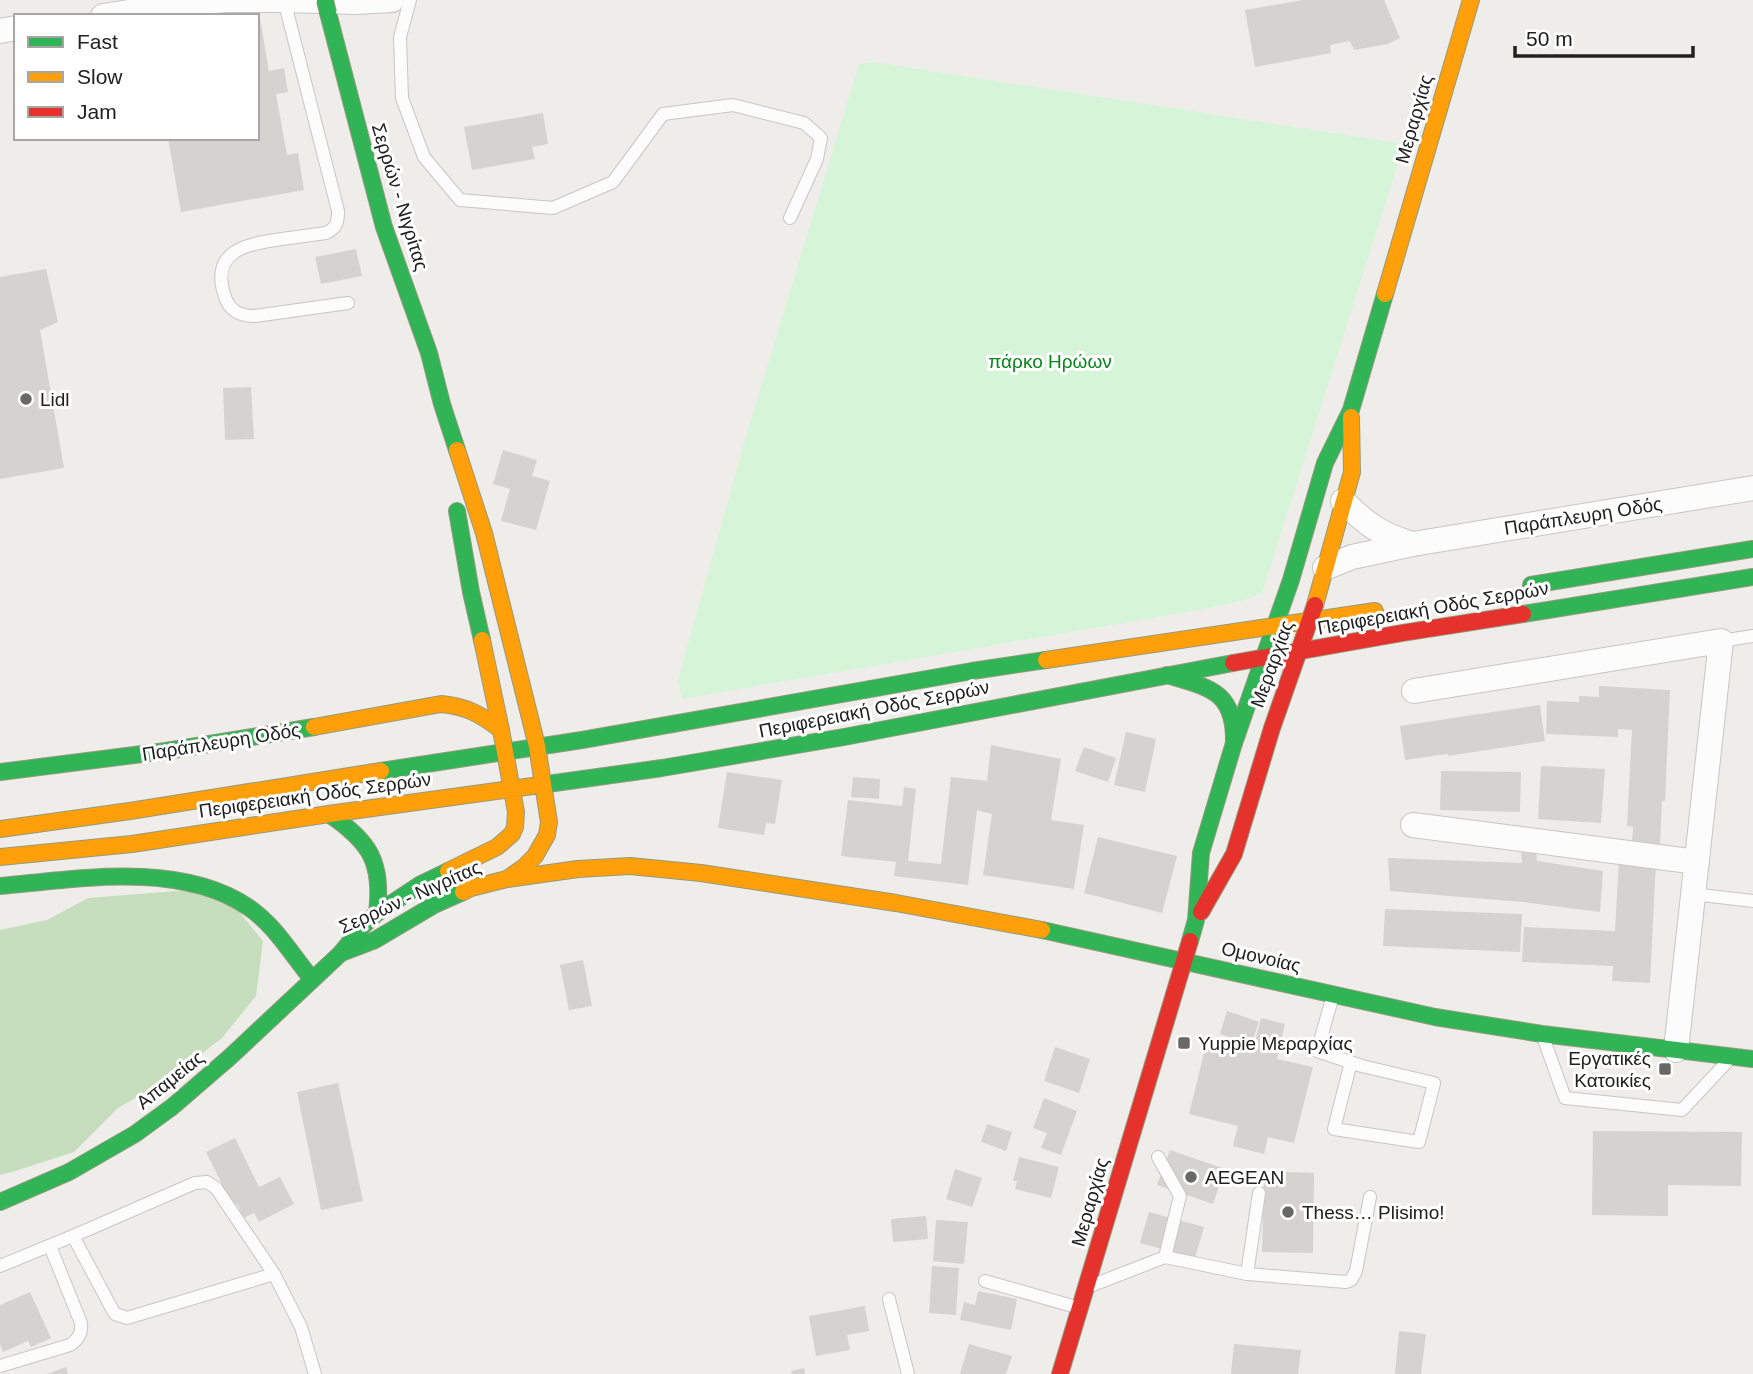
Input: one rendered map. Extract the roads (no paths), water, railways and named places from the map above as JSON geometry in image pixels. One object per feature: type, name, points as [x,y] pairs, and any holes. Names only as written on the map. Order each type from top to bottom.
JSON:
[{"type":"main road","name":"Σερρών - Νιγρίτας","points":[[325,0],[384,227],[429,353],[442,404],[484,533],[537,746],[549,822],[547,835],[535,856],[507,879],[471,888],[434,905],[375,940],[341,953]]},
{"type":"main road","name":"Μεραρχίας","points":[[1060,1374],[1196,920],[1201,853],[1234,743],[1291,580],[1325,463],[1351,410],[1471,0]]},
{"type":"main road","name":"Σερρών - Νιγρίτας","points":[[341,953],[362,926],[377,913],[421,884],[485,854],[505,841],[515,827],[516,812],[501,730],[463,548],[442,404]]},
{"type":"main road","name":"Μεραρχίας","points":[[1196,920],[1234,855],[1272,728],[1310,622],[1352,472],[1351,410]]},
{"type":"main road","name":"Περιφερειακή Οδός Σερρών","points":[[1515,588],[1753,549]]},
{"type":"main road","name":"Περιφερειακή Οδός Σερρών","points":[[0,857],[132,844],[662,768],[844,737],[1416,630],[1753,577]]},
{"type":"main road","name":"Περιφερειακή Οδός Σερρών","points":[[0,829],[505,752],[972,671],[1391,608]]},
{"type":"main road","points":[[472,679],[483,644]]},
{"type":"main road","points":[[1167,675],[1213,691],[1225,701],[1233,717],[1234,743]]},
{"type":"main road","points":[[441,704],[461,692]]},
{"type":"main road","points":[[441,704],[471,709],[501,730]]},
{"type":"main road","name":"Παράπλευρη Οδός","points":[[0,772],[111,760],[441,704]]},
{"type":"main road","points":[[330,814],[360,838],[373,857],[379,881],[377,913]]},
{"type":"main road","name":"Ομονοίας","points":[[507,879],[558,871],[630,866],[701,873],[1030,927],[1435,1017],[1542,1034],[1753,1059]]},
{"type":"main road","points":[[0,886],[59,880],[157,878],[205,887],[223,893],[250,908],[312,979]]},
{"type":"main road","name":"Απαμείας","points":[[0,1202],[69,1172],[135,1134],[172,1107],[200,1085],[341,953]]},
{"type":"street","points":[[116,14],[189,3],[392,0]]},
{"type":"street","name":"Παράπλευρη Οδός","points":[[1325,568],[1352,557],[1413,544],[1753,488]]},
{"type":"street","points":[[1343,501],[1364,521],[1387,536],[1413,544]]},
{"type":"street","points":[[1414,691],[1721,641],[1676,1050]]},
{"type":"street","points":[[1413,825],[1697,862]]},
{"type":"lane","points":[[283,0],[338,219],[336,226],[326,233],[240,248],[226,261],[222,273],[224,293],[232,308],[244,316],[348,303]]},
{"type":"lane","points":[[410,0],[400,37],[402,98],[424,157],[460,200],[551,209],[613,182],[663,114],[733,105],[804,123],[821,138],[817,159],[790,218]]},
{"type":"lane","points":[[1721,641],[1753,636]]},
{"type":"lane","points":[[1693,894],[1753,901]]},
{"type":"lane","points":[[1334,996],[1317,1051],[1434,1083],[1419,1142],[1334,1129],[1351,1062]]},
{"type":"lane","points":[[1542,1034],[1565,1098],[1682,1110],[1732,1056]]},
{"type":"lane","points":[[1158,1157],[1180,1196],[1165,1256]]},
{"type":"lane","points":[[0,1266],[195,1183],[206,1182],[216,1188],[274,1274],[301,1327],[315,1374]]},
{"type":"lane","points":[[1247,1274],[1259,1193]]},
{"type":"lane","points":[[1087,1287],[1165,1256],[1247,1274],[1346,1282],[1351,1280],[1356,1271],[1370,1197]]},
{"type":"lane","points":[[74,1236],[111,1309],[115,1314],[127,1318],[274,1274]]},
{"type":"lane","points":[[0,1366],[70,1345],[80,1336],[81,1323],[50,1246]]},
{"type":"lane","points":[[985,1281],[1080,1308]]},
{"type":"lane","points":[[889,1299],[908,1374]]},
{"type":"place","name":"Lidl","points":[[26,399]]},
{"type":"place","name":"Yuppie Μεραρχίας","points":[[1184,1043]]},
{"type":"place","name":"Εργατικές Κατοικίες","points":[[1665,1069]]},
{"type":"place","name":"AEGEAN","points":[[1191,1177]]},
{"type":"place","name":"Thess… Plisimo!","points":[[1288,1212]]},
{"type":"park label","name":"πάρκο Ηρώων","points":[[1050,361]]}]
